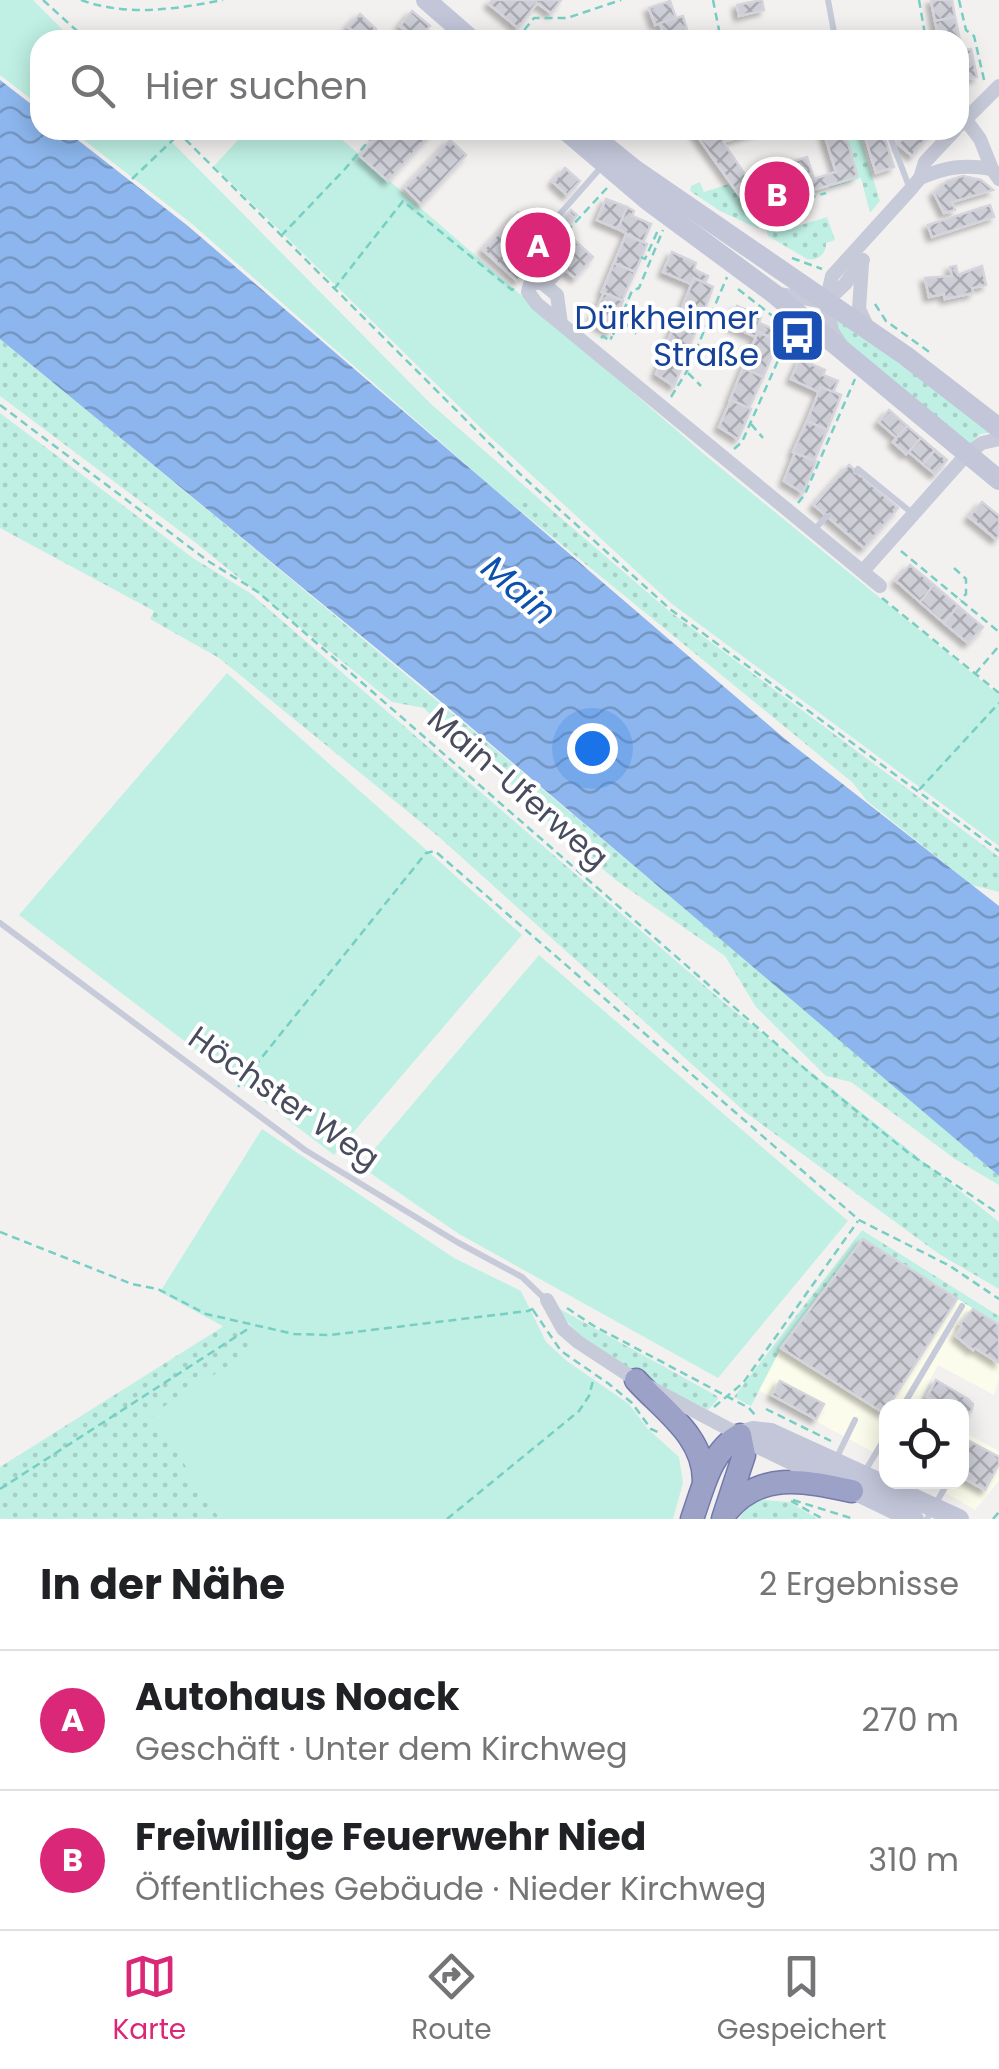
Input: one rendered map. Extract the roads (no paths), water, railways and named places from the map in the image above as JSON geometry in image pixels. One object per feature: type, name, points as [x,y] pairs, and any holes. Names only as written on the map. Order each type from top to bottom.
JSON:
[{"type":"highway","points":[[636,1380],[693,1439],[702,1457],[704,1485]]},
{"type":"highway","points":[[692,1519],[725,1444],[740,1436],[744,1456],[723,1518]]},
{"type":"highway","points":[[723,1518],[746,1495],[773,1482],[858,1483]]},
{"type":"main road","points":[[426,0],[460,30]]},
{"type":"main road","points":[[576,140],[604,164],[799,283],[906,356],[999,428]]},
{"type":"main road","points":[[597,140],[653,193],[846,354],[974,449],[994,476]]},
{"type":"main road","points":[[740,1436],[753,1431],[772,1433],[832,1462],[914,1519]]},
{"type":"main road","points":[[740,1436],[832,1462]]},
{"type":"main road","points":[[858,1483],[930,1513],[959,1519]]},
{"type":"street","points":[[969,117],[999,86]]},
{"type":"street","points":[[969,131],[980,139],[995,174]]},
{"type":"street","points":[[846,354],[832,331],[826,302],[832,276],[915,184],[925,162],[946,140]]},
{"type":"street","points":[[915,184],[949,166],[967,165],[995,174]]},
{"type":"street","points":[[868,239],[858,308],[870,332]]},
{"type":"street","points":[[826,302],[863,260]]},
{"type":"street","points":[[799,283],[832,276]]},
{"type":"street","points":[[546,285],[558,299],[561,324],[880,586]]},
{"type":"street","points":[[773,293],[826,302]]},
{"type":"street","points":[[862,571],[974,449],[999,439]]},
{"type":"street","points":[[546,1300],[563,1329],[636,1380],[740,1436]]},
{"type":"lane","points":[[828,0],[834,30]]},
{"type":"lane","points":[[893,140],[915,184]]},
{"type":"lane","points":[[552,223],[604,164]]},
{"type":"lane","points":[[546,285],[563,268]]},
{"type":"lane","points":[[856,472],[858,469],[912,513]]},
{"type":"lane","points":[[813,531],[827,516]]},
{"type":"lane","name":"Höchster Weg","points":[[0,923],[305,1150],[522,1277],[546,1300]]},
{"type":"lane","points":[[908,1399],[962,1306]]},
{"type":"lane","points":[[832,1462],[855,1420]]},
{"type":"lane","points":[[858,1483],[879,1448]]},
{"type":"lane","points":[[930,1513],[944,1489]]},
{"type":"water","name":"Main","points":[[0,80],[30,103],[30,140],[78,140],[188,226],[785,739],[999,906],[999,1176],[426,689],[0,339]]},
{"type":"place","name":"Freiwillige Feuerwehr Nied","points":[[777,194]]},
{"type":"place","name":"Autohaus Noack","points":[[538,245]]},
{"type":"place","name":"Dürkheimer Straße","points":[[798,336]]}]
